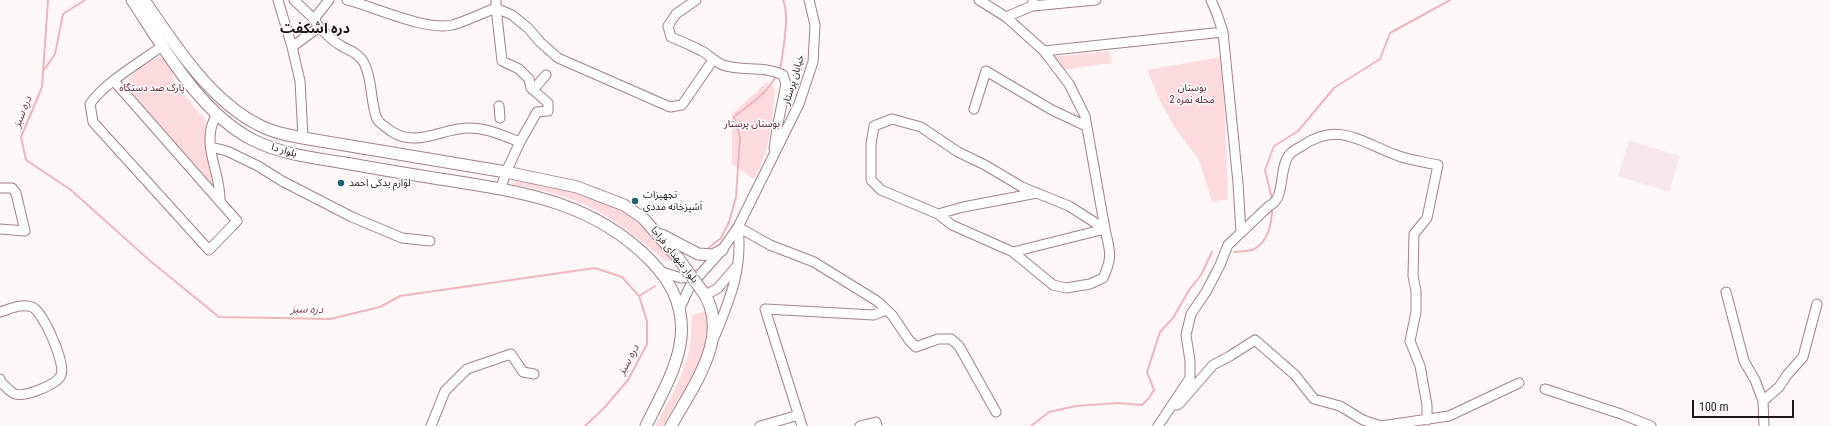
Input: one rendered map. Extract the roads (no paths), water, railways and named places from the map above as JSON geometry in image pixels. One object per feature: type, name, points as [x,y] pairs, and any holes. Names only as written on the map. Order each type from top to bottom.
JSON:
[{"type":"main road","name":"بلوار دا","points":[[132,0],[150,18],[224,102],[258,125],[279,133],[303,138],[506,172]]},
{"type":"main road","name":"بلوار دا","points":[[144,0],[162,46],[188,81],[216,114],[235,129],[253,140],[294,154],[501,188]]},
{"type":"main road","name":"بلوار شهدای فراجا","points":[[506,172],[577,188],[603,196],[624,205],[643,218],[657,232],[700,284],[712,310],[714,325],[713,341],[704,366],[671,426]]},
{"type":"main road","name":"بلوار شهدای فراجا","points":[[501,188],[558,202],[577,210],[639,249],[662,272],[674,292],[680,308],[680,346],[665,387],[646,426]]},
{"type":"main road","points":[[657,232],[698,254],[713,255],[722,250]]},
{"type":"street","points":[[278,0],[300,81],[303,138]]},
{"type":"street","points":[[294,0],[339,45],[351,50],[364,62],[378,120],[391,131],[404,137],[422,138],[466,128],[480,129],[491,131],[520,142]]},
{"type":"street","points":[[292,47],[317,23],[329,0]]},
{"type":"street","points":[[347,0],[386,13],[440,26],[453,25],[496,4]]},
{"type":"street","points":[[696,0],[676,14],[668,26],[671,37],[703,52],[722,65],[738,68],[773,70],[783,75],[786,84],[776,128],[773,155]]},
{"type":"street","name":"خیابان پرستار","points":[[700,284],[738,227],[799,104],[813,62],[815,25],[809,0]]},
{"type":"street","points":[[979,0],[1006,17],[1044,51],[1070,84],[1085,116],[1105,229],[1110,249],[1110,263],[1103,278],[1090,284],[1066,288],[1053,285],[1013,252],[952,225],[938,214],[881,190],[871,180],[871,144],[874,126],[892,119],[921,127],[958,152],[1037,193],[1069,206],[1105,229]]},
{"type":"street","points":[[1006,17],[1033,3],[1096,0]]},
{"type":"street","points":[[1211,0],[1222,32],[1238,183],[1241,233]]},
{"type":"street","points":[[496,4],[528,28],[540,42],[558,58],[670,107],[682,105],[713,60]]},
{"type":"street","points":[[496,4],[502,61],[519,69],[529,79],[534,90],[548,103],[548,111],[537,112],[520,142],[506,172],[501,188]]},
{"type":"street","points":[[1044,51],[1222,32]]},
{"type":"street","points":[[114,81],[238,221],[209,250],[93,122],[90,104],[97,94],[114,81],[162,46]]},
{"type":"street","points":[[974,110],[986,71],[1052,110],[1086,126]]},
{"type":"street","points":[[534,90],[546,75]]},
{"type":"street","points":[[499,106],[500,118]]},
{"type":"street","points":[[216,114],[211,129],[211,147],[220,189],[220,201]]},
{"type":"street","points":[[1158,426],[1190,378],[1190,361],[1186,335],[1191,314],[1206,292],[1220,265],[1228,245],[1279,198],[1282,172],[1289,154],[1306,143],[1330,134],[1344,134],[1398,156],[1438,165],[1427,218],[1414,234],[1412,276],[1416,291],[1416,312],[1410,341],[1420,366],[1427,405],[1427,420]]},
{"type":"street","points":[[211,147],[227,151],[258,166],[282,181],[352,217],[402,238],[430,241]]},
{"type":"street","points":[[0,188],[12,188],[16,192],[25,231],[0,229]]},
{"type":"street","points":[[938,214],[963,207],[1037,193]]},
{"type":"street","points":[[713,341],[727,306],[738,264],[740,247],[738,227]]},
{"type":"street","points":[[738,227],[770,245],[814,262],[877,301],[916,347],[938,339],[951,339],[959,346],[996,412]]},
{"type":"street","points":[[1013,252],[1105,229]]},
{"type":"street","points":[[662,272],[718,288],[738,264]]},
{"type":"street","points":[[680,308],[688,291],[700,284]]},
{"type":"street","points":[[1726,292],[1744,361],[1755,380],[1763,401],[1764,426]]},
{"type":"street","points":[[1763,401],[1779,387],[1786,375],[1803,357],[1817,304]]},
{"type":"street","points":[[0,312],[25,305],[34,307],[41,313],[60,359],[62,370],[61,376],[52,384],[27,394],[14,394],[0,382]]},
{"type":"street","points":[[802,426],[765,309],[874,315],[886,310]]},
{"type":"street","points":[[1170,408],[1180,403],[1213,365],[1255,340],[1295,375],[1314,399],[1340,406],[1363,420],[1381,426],[1449,416],[1519,383]]},
{"type":"street","points":[[431,426],[445,391],[467,369],[510,354],[524,372],[534,374]]},
{"type":"street","points":[[1545,389],[1651,426]]},
{"type":"street","points":[[760,426],[799,415]]},
{"type":"street","points":[[860,426],[876,422],[877,426]]},
{"type":"waterway","name":"دره سبز","points":[[48,0],[42,87],[21,137],[26,160],[71,190],[149,260],[219,317],[330,319],[380,307],[400,296],[595,268],[622,277],[639,296],[647,321],[647,344],[628,380],[604,408],[585,426]]},
{"type":"waterway","points":[[44,70],[55,54],[63,14],[85,0]]},
{"type":"waterway","points":[[779,70],[781,65],[786,23],[785,6],[783,0]]},
{"type":"waterway","points":[[1272,199],[1265,170],[1274,146],[1298,131],[1334,88],[1380,59],[1390,33],[1450,0]]},
{"type":"waterway","points":[[706,250],[721,238],[729,222],[736,197],[740,137],[734,117],[763,93],[776,75]]},
{"type":"waterway","points":[[1234,252],[1251,250],[1256,248],[1264,240],[1269,230],[1272,208]]},
{"type":"waterway","points":[[1031,426],[1049,412],[1076,406],[1118,403],[1142,405],[1154,390],[1147,372],[1160,332],[1173,318],[1189,290],[1201,275],[1212,252]]},
{"type":"waterway","points":[[639,296],[655,286]]},
{"type":"place","name":"لوازم یدکی احمد","points":[[341,183]]},
{"type":"place","name":"تجهیزات آشپزخانه مددی","points":[[635,201]]},
{"type":"district","name":"دره اشکفت","points":[[315,29]]},
{"type":"park label","name":"پارک صد دستگاه","points":[[152,88]]},
{"type":"park label","name":"بوستان محله نمره 2","points":[[1192,94]]},
{"type":"park label","name":"بوستان پرستار","points":[[752,124]]}]
